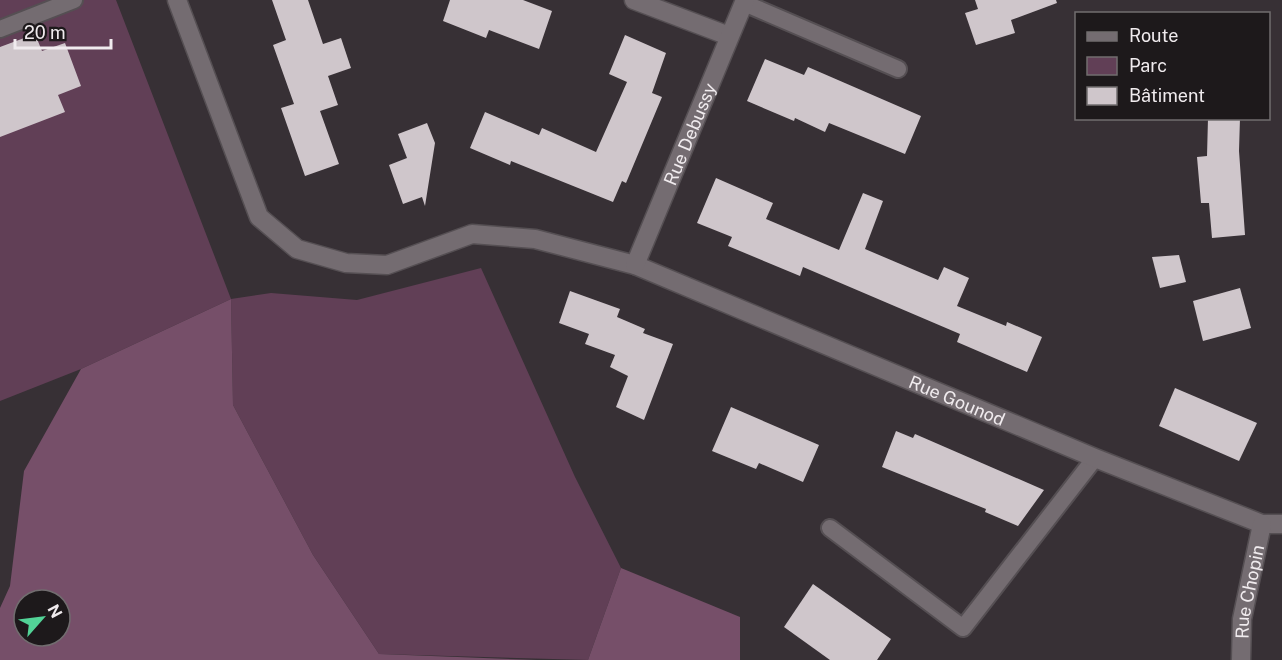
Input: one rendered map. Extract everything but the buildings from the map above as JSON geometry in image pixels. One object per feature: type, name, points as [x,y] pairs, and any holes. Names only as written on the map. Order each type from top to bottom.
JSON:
[{"type":"street","name":"Rue Gounod","points":[[177,0],[259,217],[297,249],[346,263],[387,265],[472,234],[535,239],[635,265],[1095,458],[1262,524],[1282,524]]},
{"type":"street","points":[[634,0],[729,36]]},
{"type":"street","name":"Rue Debussy","points":[[635,265],[744,2]]},
{"type":"street","name":"Rue Chopin","points":[[1241,660],[1242,619],[1262,524]]},
{"type":"lane","points":[[0,29],[74,0]]},
{"type":"lane","points":[[744,2],[898,69]]},
{"type":"lane","points":[[830,528],[963,628],[1095,458]]},
{"type":"green space","points":[[0,0],[116,0],[231,299],[81,369],[0,401]]},
{"type":"green space","points":[[481,268],[575,477],[621,568],[588,660],[379,654],[313,555],[233,405],[231,299],[271,293],[357,300]]},
{"type":"shaded area","points":[[231,299],[233,405],[313,555],[379,654],[537,660],[0,660],[0,608],[10,586],[24,471],[81,369]]},
{"type":"shaded area","points":[[621,568],[740,617],[740,660],[588,660]]}]
